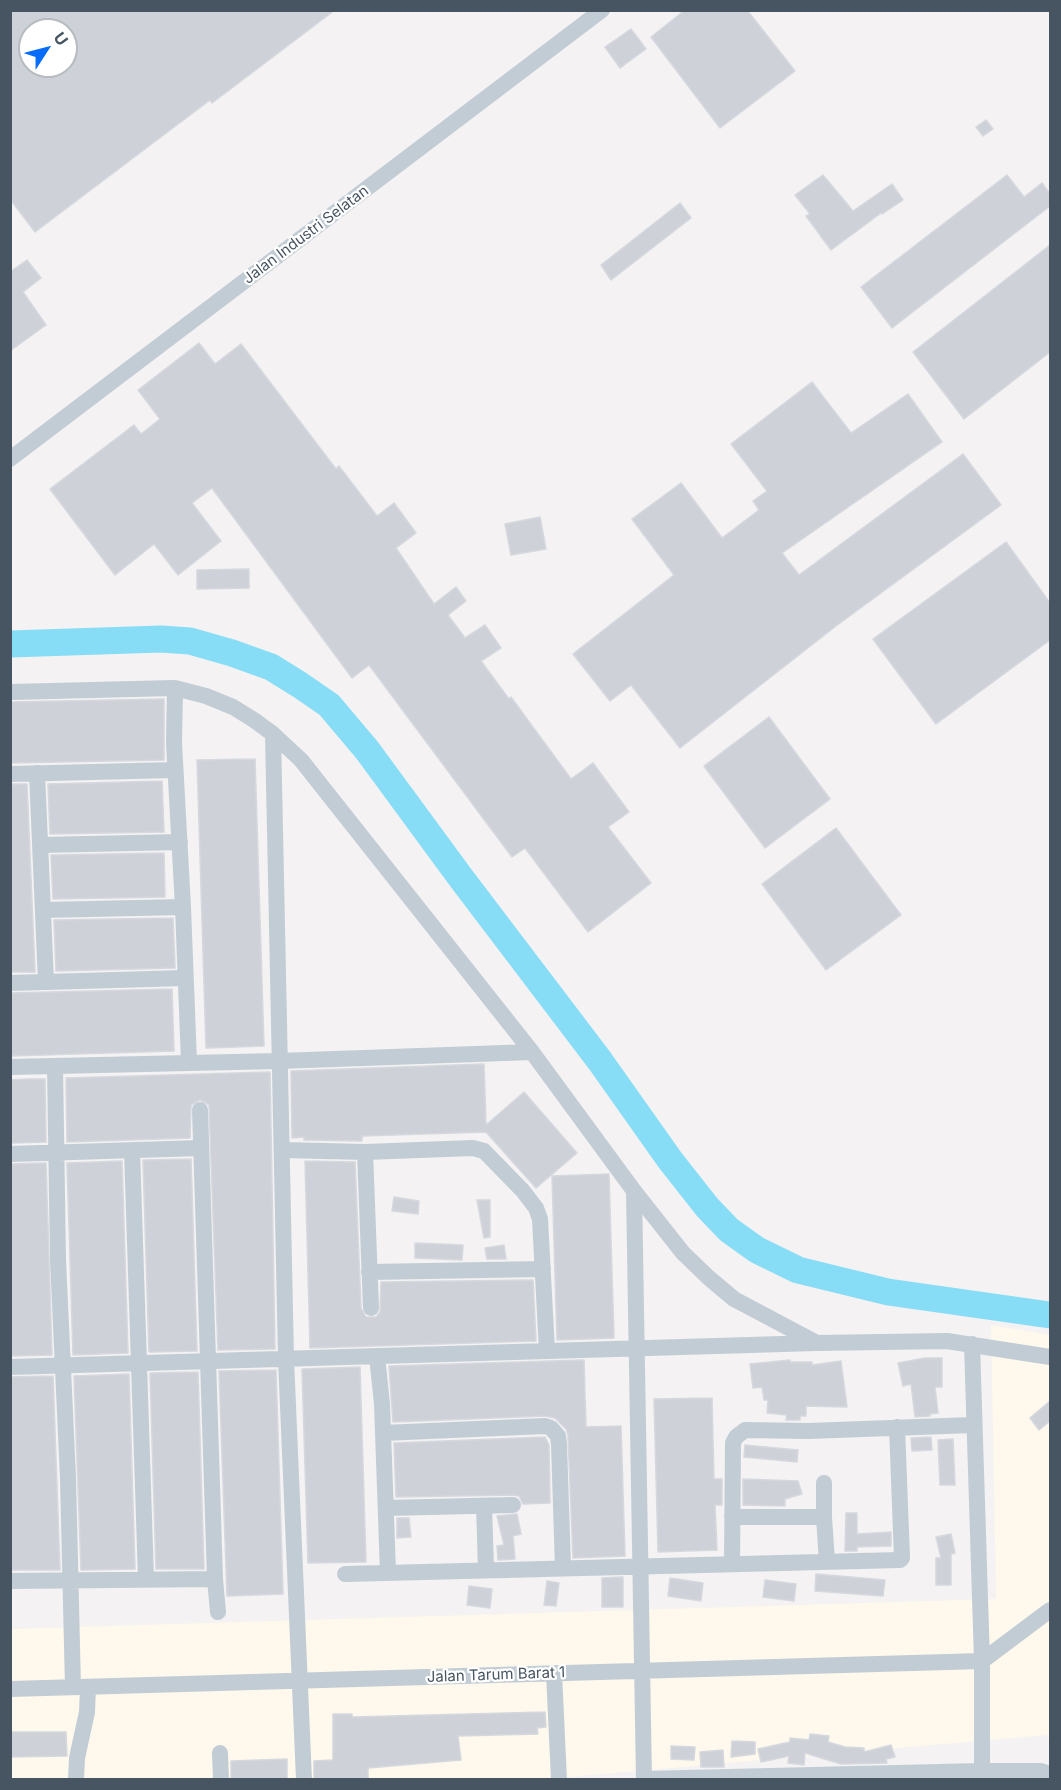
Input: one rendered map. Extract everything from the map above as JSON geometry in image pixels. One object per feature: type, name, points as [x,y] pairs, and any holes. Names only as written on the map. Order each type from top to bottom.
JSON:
[{"type":"street","name":"Jalan Industri Selatan","points":[[10,459],[602,10]]},
{"type":"street","points":[[10,692],[175,688],[206,696],[233,707],[273,734],[301,760],[532,1052],[634,1191],[683,1253],[734,1299],[817,1343]]},
{"type":"street","points":[[175,688],[175,770],[189,1062]]},
{"type":"street","points":[[273,734],[286,1359],[301,1681],[303,1779]]},
{"type":"street","points":[[10,774],[175,770]]},
{"type":"street","points":[[37,773],[46,982]]},
{"type":"street","points":[[41,845],[180,842]]},
{"type":"street","points":[[43,910],[183,908]]},
{"type":"street","points":[[10,983],[185,978]]},
{"type":"street","points":[[10,1067],[532,1052]]},
{"type":"street","points":[[55,1066],[58,1260],[70,1581],[81,1687],[87,1712],[77,1758],[76,1779]]},
{"type":"street","points":[[200,1110],[215,1579],[218,1612]]},
{"type":"street","points":[[10,1154],[201,1148]]},
{"type":"street","points":[[283,1150],[365,1152],[473,1148],[484,1152],[523,1191],[536,1208],[540,1219],[547,1351]]},
{"type":"street","points":[[132,1150],[146,1579]]},
{"type":"street","points":[[365,1152],[371,1308]]},
{"type":"street","points":[[634,1191],[644,1779],[982,1775],[1041,1771],[1050,1774]]},
{"type":"street","points":[[369,1272],[543,1269]]},
{"type":"street","points":[[10,1367],[947,1341],[1050,1357]]},
{"type":"street","points":[[972,1344],[982,1661],[982,1775]]},
{"type":"street","points":[[377,1356],[383,1433],[388,1573]]},
{"type":"street","points":[[732,1564],[733,1443],[736,1437],[745,1430],[808,1431],[973,1425]]},
{"type":"street","points":[[383,1433],[545,1426],[551,1428],[558,1436],[563,1568]]},
{"type":"street","points":[[345,1574],[899,1560],[902,1558],[897,1427]]},
{"type":"street","points":[[824,1483],[827,1562]]},
{"type":"street","points":[[386,1508],[513,1505]]},
{"type":"street","points":[[484,1506],[486,1570]]},
{"type":"street","points":[[732,1517],[824,1516]]},
{"type":"street","points":[[10,1581],[215,1579]]},
{"type":"street","points":[[982,1661],[1050,1610]]},
{"type":"street","name":"Jalan Tarum Barat 1","points":[[10,1689],[982,1661]]},
{"type":"street","points":[[554,1673],[559,1779],[554,1779]]},
{"type":"street","points":[[220,1753],[221,1779]]},
{"type":"shaded area","points":[[991,1325],[1050,1335],[1050,1744],[1047,1735],[534,1780],[11,1779],[10,1629],[996,1599]]},
{"type":"building","points":[[10,10],[335,10],[212,103],[210,100],[35,232],[10,199]]},
{"type":"building","points":[[685,10],[747,10],[795,71],[720,128],[651,37]]},
{"type":"building","points":[[631,29],[646,49],[620,68],[605,47]]},
{"type":"building","points":[[986,120],[993,129],[983,136],[976,127]]},
{"type":"building","points":[[823,175],[853,211],[892,184],[903,200],[881,213],[831,250],[806,216],[810,214],[795,195]]},
{"type":"building","points":[[1007,175],[1024,197],[1042,183],[1050,194],[1050,206],[892,328],[861,287]]},
{"type":"building","points":[[680,203],[691,218],[611,280],[601,265]]},
{"type":"building","points":[[1050,245],[1050,352],[964,419],[913,352]]},
{"type":"building","points":[[27,260],[41,278],[23,292],[46,325],[10,351],[10,272]]},
{"type":"building","points":[[199,343],[215,364],[241,344],[336,469],[339,466],[377,516],[394,503],[416,533],[396,548],[434,604],[456,587],[466,601],[448,615],[465,638],[485,625],[501,648],[481,661],[509,699],[511,697],[571,779],[593,763],[629,812],[608,827],[651,883],[588,932],[525,848],[512,857],[369,665],[352,678],[212,488],[192,503],[221,541],[178,575],[154,544],[115,575],[50,489],[134,425],[141,434],[160,419],[138,390]]},
{"type":"building","points":[[812,382],[851,433],[908,394],[942,442],[782,553],[799,575],[963,454],[1001,505],[836,626],[680,748],[631,685],[610,701],[573,654],[674,575],[632,519],[681,483],[722,538],[759,510],[753,501],[767,491],[731,444]]},
{"type":"building","points":[[540,517],[546,549],[511,555],[505,524]]},
{"type":"building","points":[[1006,542],[1050,603],[1050,640],[936,724],[873,639]]},
{"type":"building","points":[[249,569],[249,588],[197,589],[197,570]]},
{"type":"building","points":[[164,699],[164,760],[10,763],[10,702]]},
{"type":"building","points":[[769,717],[830,799],[765,848],[704,766]]},
{"type":"building","points":[[255,759],[264,1046],[206,1048],[197,760]]},
{"type":"building","points":[[162,781],[164,832],[50,834],[48,784]]},
{"type":"building","points":[[10,784],[27,784],[35,972],[10,972]]},
{"type":"building","points":[[836,828],[901,915],[826,970],[762,884]]},
{"type":"building","points":[[164,853],[165,897],[53,899],[51,855]]},
{"type":"building","points":[[173,918],[175,968],[56,971],[54,920]]},
{"type":"building","points":[[172,989],[174,1051],[10,1056],[10,993]]},
{"type":"building","points":[[484,1064],[486,1125],[524,1092],[577,1153],[536,1188],[486,1132],[362,1136],[362,1141],[292,1138],[291,1071]]},
{"type":"building","points":[[270,1072],[275,1349],[218,1350],[209,1105],[200,1100],[191,1105],[190,1138],[67,1142],[66,1078]]},
{"type":"building","points":[[45,1079],[46,1142],[10,1143],[10,1080]]},
{"type":"building","points":[[191,1159],[197,1351],[149,1352],[143,1160]]},
{"type":"building","points":[[122,1161],[128,1353],[73,1355],[67,1163]]},
{"type":"building","points":[[305,1161],[355,1162],[361,1308],[366,1317],[376,1317],[380,1312],[381,1282],[533,1280],[536,1341],[310,1348]]},
{"type":"building","points":[[46,1163],[52,1355],[10,1356],[10,1164]]},
{"type":"building","points":[[609,1174],[614,1338],[557,1340],[552,1176]]},
{"type":"building","points":[[394,1197],[419,1201],[418,1214],[392,1211]]},
{"type":"building","points":[[477,1200],[490,1200],[490,1237],[484,1238]]},
{"type":"building","points":[[415,1243],[463,1245],[462,1260],[415,1258]]},
{"type":"building","points":[[504,1245],[506,1259],[487,1259],[485,1248]]},
{"type":"building","points":[[925,1358],[942,1358],[942,1387],[935,1387],[938,1413],[915,1417],[911,1384],[903,1386],[898,1363]]},
{"type":"building","points":[[584,1360],[586,1427],[621,1426],[625,1556],[573,1558],[568,1435],[566,1429],[555,1418],[545,1416],[393,1422],[389,1366]]},
{"type":"building","points":[[790,1360],[790,1362],[812,1362],[812,1365],[841,1361],[847,1407],[806,1406],[806,1416],[800,1416],[800,1420],[786,1420],[787,1415],[767,1413],[768,1400],[764,1400],[762,1387],[753,1388],[750,1364]]},
{"type":"building","points":[[360,1367],[366,1562],[308,1563],[302,1369]]},
{"type":"building","points":[[276,1370],[283,1594],[227,1596],[219,1371]]},
{"type":"building","points":[[198,1372],[204,1569],[156,1569],[150,1373]]},
{"type":"building","points":[[129,1374],[135,1569],[81,1570],[74,1376]]},
{"type":"building","points":[[53,1376],[60,1570],[10,1570],[10,1377]]},
{"type":"building","points":[[712,1398],[714,1479],[722,1479],[722,1505],[715,1505],[717,1550],[658,1552],[654,1399]]},
{"type":"building","points":[[1050,1401],[1050,1421],[1039,1430],[1030,1418]]},
{"type":"building","points":[[545,1437],[549,1445],[550,1503],[523,1504],[519,1496],[513,1495],[396,1497],[394,1443]]},
{"type":"building","points":[[931,1437],[932,1450],[912,1451],[911,1438]]},
{"type":"building","points":[[953,1439],[955,1485],[940,1485],[938,1440]]},
{"type":"building","points":[[745,1445],[798,1450],[797,1462],[744,1457]]},
{"type":"building","points":[[743,1479],[798,1481],[802,1494],[785,1499],[785,1506],[743,1505]]},
{"type":"building","points":[[846,1513],[857,1513],[857,1534],[891,1532],[891,1546],[857,1547],[857,1551],[845,1551]]},
{"type":"building","points":[[517,1514],[521,1534],[513,1536],[515,1559],[498,1560],[497,1546],[504,1545],[497,1516]]},
{"type":"building","points":[[397,1518],[409,1518],[411,1537],[397,1538]]},
{"type":"building","points":[[951,1534],[955,1553],[951,1554],[951,1585],[936,1585],[936,1558],[941,1558],[936,1537]]},
{"type":"building","points":[[816,1574],[885,1580],[883,1596],[815,1591]]},
{"type":"building","points":[[623,1577],[623,1607],[602,1607],[602,1578]]},
{"type":"building","points":[[670,1578],[703,1583],[701,1601],[668,1596]]},
{"type":"building","points":[[765,1580],[796,1584],[794,1601],[763,1597]]},
{"type":"building","points":[[547,1581],[559,1583],[556,1606],[544,1605]]},
{"type":"building","points":[[469,1586],[492,1589],[490,1608],[467,1605]]},
{"type":"building","points":[[545,1712],[546,1727],[537,1728],[538,1734],[458,1736],[461,1760],[368,1768],[368,1779],[314,1779],[314,1761],[333,1760],[333,1714],[352,1714],[352,1717]]},
{"type":"building","points":[[10,1732],[66,1732],[67,1756],[10,1757]]},
{"type":"building","points":[[810,1734],[829,1736],[828,1742],[845,1747],[864,1748],[864,1752],[891,1745],[895,1757],[886,1759],[887,1763],[841,1764],[805,1753],[804,1765],[788,1763],[789,1756],[761,1762],[758,1749],[790,1742],[790,1738],[809,1740]]},
{"type":"building","points":[[732,1741],[755,1742],[755,1754],[731,1757]]},
{"type":"building","points":[[671,1746],[695,1747],[694,1760],[671,1759]]},
{"type":"building","points":[[723,1750],[724,1767],[701,1767],[700,1752]]},
{"type":"building","points":[[287,1759],[287,1779],[231,1779],[231,1761]]},
{"type":"waterway","points":[[10,644],[161,639],[190,641],[271,667],[300,685],[329,705],[367,750],[600,1061],[670,1160],[707,1207],[729,1230],[757,1250],[798,1270],[888,1292],[1050,1315]]}]
